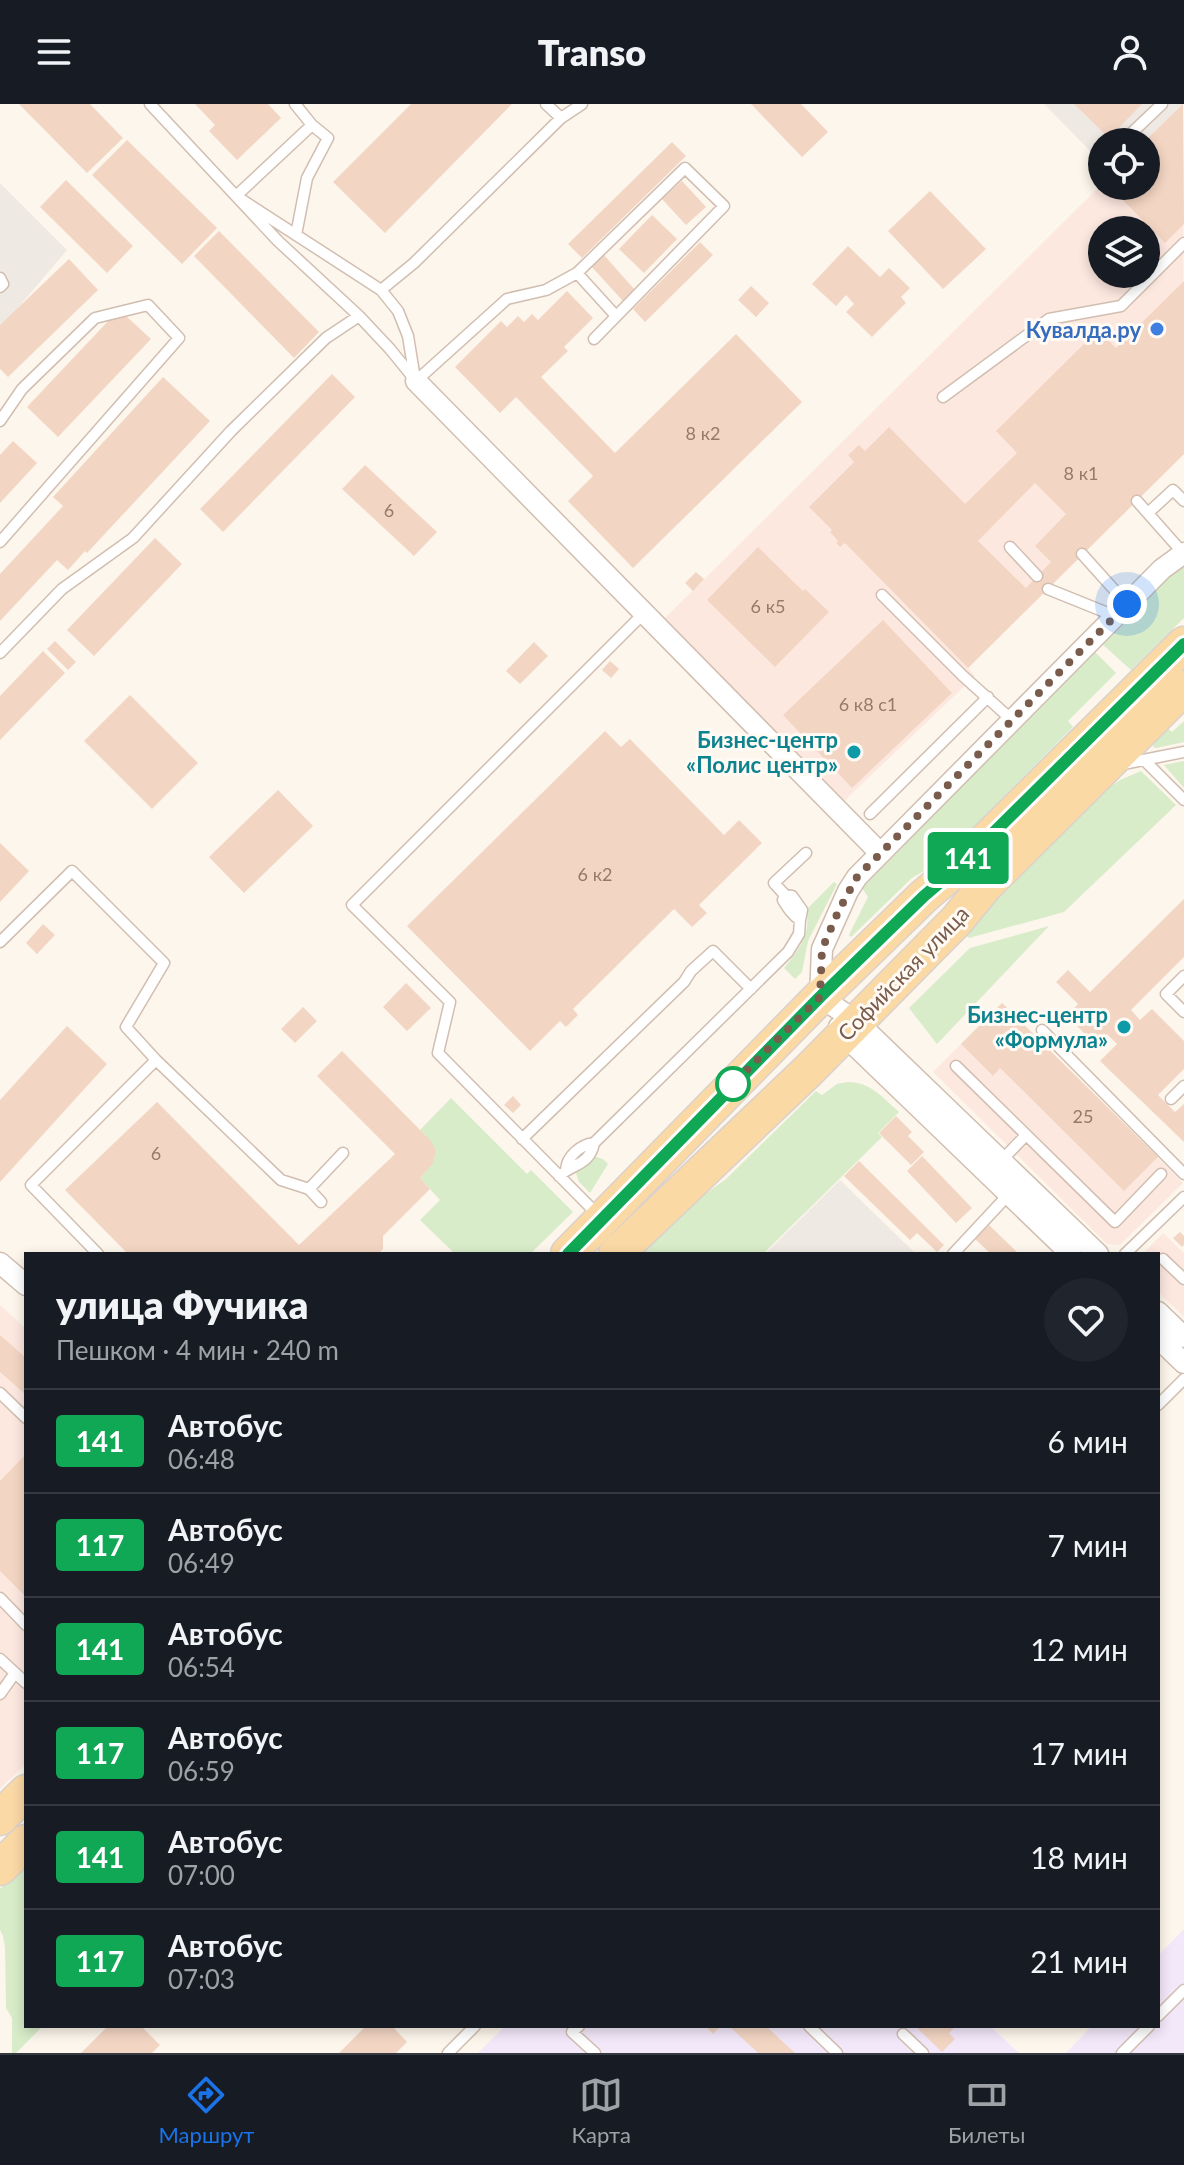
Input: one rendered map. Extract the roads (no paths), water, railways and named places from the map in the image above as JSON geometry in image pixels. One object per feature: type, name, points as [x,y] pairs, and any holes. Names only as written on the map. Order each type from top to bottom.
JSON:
[{"type":"main road","name":"Софийская улица","points":[[570,1252],[820,997],[924,896],[963,863],[1184,644]]},
{"type":"main road","name":"Софийская улица","points":[[618,1252],[850,1028],[957,920],[984,887],[1184,688]]},
{"type":"main road","points":[[0,1818],[24,1794]]},
{"type":"main road","points":[[0,1868],[24,1844]]},
{"type":"street","points":[[416,381],[879,852]]},
{"type":"street","points":[[1096,1252],[1016,1187],[820,997],[822,949],[857,877],[879,852],[1162,569],[1184,553]]},
{"type":"street","points":[[850,1028],[1001,1161],[1016,1187],[1069,1252]]},
{"type":"street","points":[[0,1263],[24,1283]]},
{"type":"street","points":[[1160,1314],[1184,1337]]},
{"type":"street","points":[[1160,1340],[1184,1363]]},
{"type":"lane","points":[[150,104],[278,241],[359,316],[416,381]]},
{"type":"lane","points":[[295,104],[312,125],[328,138],[307,178],[296,235]]},
{"type":"lane","points":[[546,104],[561,118]]},
{"type":"lane","points":[[381,290],[414,263],[561,118],[582,104]]},
{"type":"lane","points":[[1137,128],[1162,104]]},
{"type":"lane","points":[[236,196],[312,125]]},
{"type":"lane","points":[[416,381],[507,299],[546,290],[577,273],[685,168],[724,206],[594,339]]},
{"type":"lane","points":[[236,196],[381,290],[398,311],[408,336],[416,381]]},
{"type":"lane","points":[[943,397],[1049,319],[1121,306],[1184,243]]},
{"type":"lane","points":[[577,273],[616,316]]},
{"type":"lane","points":[[0,278],[3,284],[0,287]]},
{"type":"lane","points":[[0,421],[22,389],[95,318],[148,305],[179,338],[0,542]]},
{"type":"lane","points":[[0,653],[62,589],[133,538],[241,421],[326,338],[359,316]]},
{"type":"lane","points":[[1148,513],[1173,490],[1184,501]]},
{"type":"lane","points":[[1137,501],[1184,553]]},
{"type":"lane","points":[[1010,547],[1037,576]]},
{"type":"lane","points":[[1082,554],[1121,610]]},
{"type":"lane","points":[[1048,589],[1121,610]]},
{"type":"lane","points":[[882,595],[1012,720]]},
{"type":"lane","points":[[602,1220],[562,1173],[522,1139],[438,1053],[450,1002],[352,905],[644,613]]},
{"type":"lane","points":[[870,814],[988,697]]},
{"type":"lane","points":[[1105,767],[1184,752]]},
{"type":"lane","points":[[1144,760],[1184,800]]},
{"type":"lane","points":[[562,1173],[574,1169],[592,1152],[594,1143],[795,943],[801,927],[800,920],[787,906],[783,900],[785,895],[774,883],[806,853]]},
{"type":"lane","points":[[0,942],[72,871],[164,963],[126,1027],[156,1060],[281,1180],[309,1189],[321,1202]]},
{"type":"lane","points":[[522,1139],[713,951],[751,989]]},
{"type":"lane","points":[[1184,976],[1166,994],[1184,1012]]},
{"type":"lane","points":[[1042,1030],[1184,1174]]},
{"type":"lane","points":[[96,1252],[31,1185],[156,1060]]},
{"type":"lane","points":[[956,1066],[1115,1222],[1161,1174]]},
{"type":"lane","points":[[1171,1099],[1184,1086]]},
{"type":"lane","points":[[1001,1161],[1026,1135]]},
{"type":"lane","points":[[309,1189],[343,1153]]},
{"type":"lane","points":[[955,1252],[1016,1187]]},
{"type":"lane","points":[[1127,1252],[1184,1197]]},
{"type":"lane","points":[[1163,1259],[1184,1279]]},
{"type":"lane","points":[[1160,1403],[1184,1379]]},
{"type":"lane","points":[[0,1393],[24,1416]]},
{"type":"lane","points":[[0,1598],[24,1623]]},
{"type":"lane","points":[[0,1659],[24,1681]]},
{"type":"lane","points":[[0,1694],[15,1673]]},
{"type":"lane","points":[[1160,2014],[1184,1990]]},
{"type":"lane","points":[[448,2053],[473,2028]]},
{"type":"lane","points":[[577,2028],[572,2032],[595,2053]]},
{"type":"lane","points":[[811,2028],[837,2053]]},
{"type":"lane","points":[[1122,2053],[1147,2028]]},
{"type":"lane","points":[[903,2034],[923,2053]]},
{"type":"place","name":"Кувалда.ру","points":[[1157,329]]},
{"type":"place","name":"Бизнес-центр «Полис центр»","points":[[854,752]]},
{"type":"place","name":"Бизнес-центр «Формула»","points":[[1124,1027]]}]
